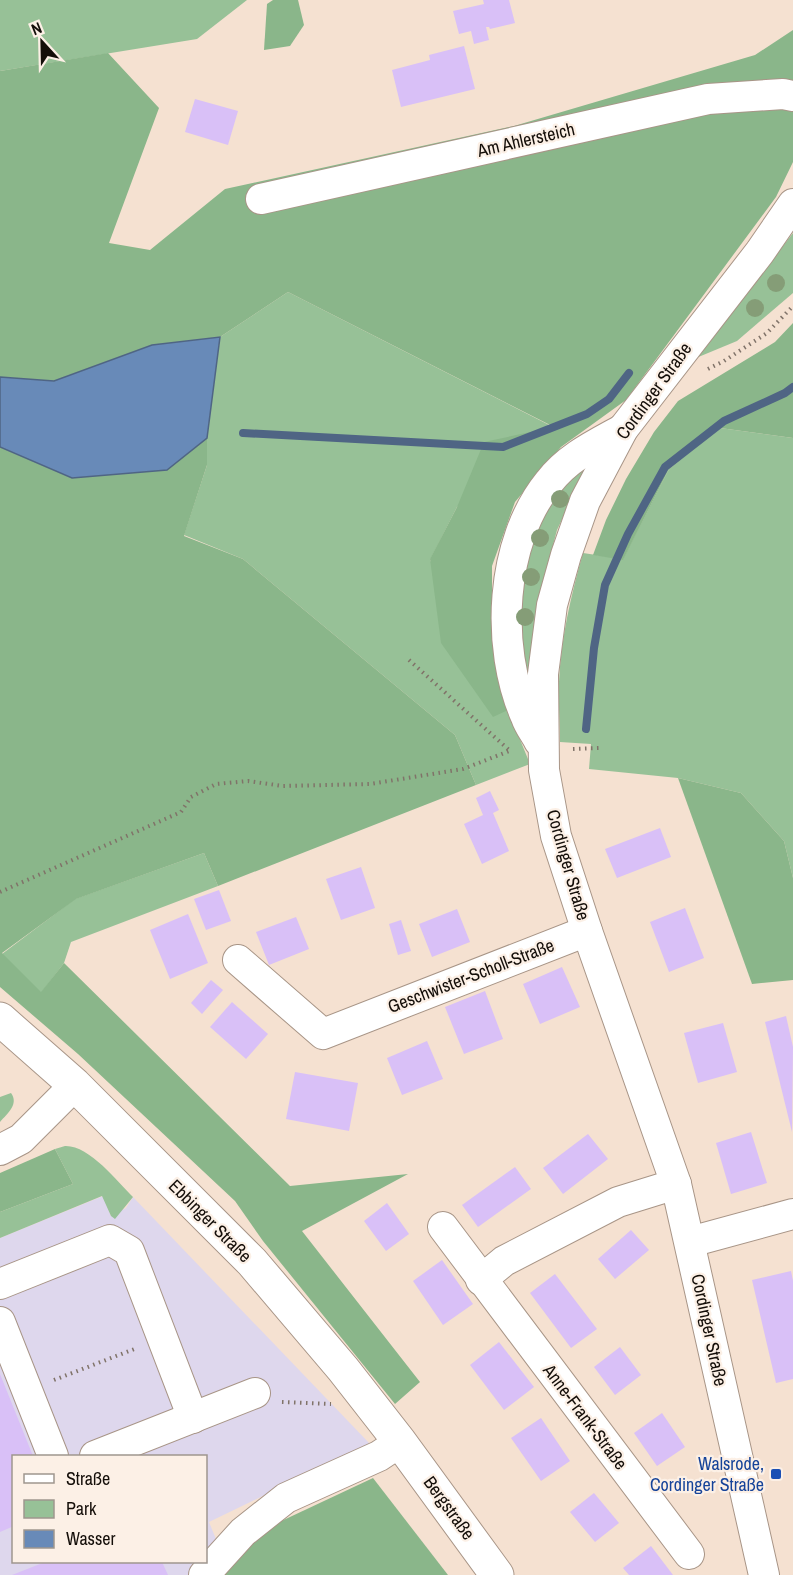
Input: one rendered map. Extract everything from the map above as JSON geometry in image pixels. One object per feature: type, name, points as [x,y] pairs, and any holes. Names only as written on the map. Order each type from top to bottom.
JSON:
[{"type":"main road","name":"Ebbinger Straße","points":[[0,1019],[75,1085],[252,1262],[400,1442]]},
{"type":"main road","name":"Bergstraße","points":[[400,1442],[497,1575]]},
{"type":"street","name":"Am Ahlersteich","points":[[261,199],[708,99],[783,94],[793,96]]},
{"type":"street","name":"Cordinger Straße","points":[[764,1575],[676,1184],[556,836],[542,746],[543,674],[552,605],[566,555],[585,501],[623,429],[760,252],[793,204]]},
{"type":"street","points":[[542,746],[526,718],[514,685],[507,634],[507,590],[516,543],[529,511],[549,481],[573,458],[623,429]]},
{"type":"street","name":"Geschwister-Scholl-Straße","points":[[238,960],[323,1034],[587,931]]},
{"type":"street","points":[[0,1150],[21,1139],[75,1085]]},
{"type":"street","points":[[481,1280],[504,1261],[618,1202],[676,1184]]},
{"type":"street","points":[[690,1242],[793,1214]]},
{"type":"street","name":"Anne-Frank-Straße","points":[[443,1227],[690,1554]]},
{"type":"street","points":[[0,1284],[111,1240],[129,1251],[193,1418]]},
{"type":"street","points":[[0,1322],[53,1455]]},
{"type":"street","points":[[98,1455],[255,1393]]},
{"type":"street","points":[[204,1575],[243,1532],[286,1498],[379,1456],[400,1442]]},
{"type":"path","points":[[706,370],[767,333],[793,306]]},
{"type":"path","points":[[409,660],[509,750]]},
{"type":"path","points":[[0,892],[181,812],[191,797],[216,784],[248,781],[283,786],[370,784],[464,769],[509,750],[542,746]]},
{"type":"path","points":[[27,1390],[162,1338]]},
{"type":"path","points":[[255,1393],[265,1402],[341,1405]]},
{"type":"shaded area","points":[[103,1196],[111,1216],[126,1208],[133,1197],[370,1444],[209,1522],[218,1544],[207,1556],[207,1455],[12,1455],[12,1563],[200,1563],[189,1575],[0,1575],[0,1238]]},
{"type":"green space","points":[[0,0],[247,0],[197,39],[0,71]]},
{"type":"green space","points":[[273,0],[298,0],[304,25],[290,46],[264,50],[267,4]]},
{"type":"green space","points":[[793,30],[793,162],[776,197],[626,400],[561,447],[515,502],[492,566],[492,631],[508,710],[493,717],[441,643],[430,559],[457,507],[484,442],[554,427],[288,292],[220,337],[152,345],[54,381],[0,377],[0,71],[108,53],[159,108],[109,243],[150,250],[225,189],[514,126],[755,55]]},
{"type":"green space","points":[[793,233],[793,293],[737,341],[696,358]]},
{"type":"green space","points":[[288,292],[555,428],[457,507],[430,560],[508,710],[530,764],[476,785],[455,735],[243,559],[184,535],[207,465],[207,438],[220,337]]},
{"type":"green space","points":[[793,323],[793,438],[720,428],[669,469],[623,560],[593,555],[606,520],[626,479],[654,432],[678,401],[775,342]]},
{"type":"green space","points":[[720,428],[793,438],[793,878],[784,841],[741,793],[678,778],[589,769],[591,744],[560,742],[559,690],[562,649],[583,553],[623,559],[669,469]]},
{"type":"green space","points":[[207,438],[207,465],[184,536],[243,559],[455,735],[476,785],[218,886],[204,853],[76,899],[2,953],[41,992],[64,963],[290,1186],[408,1174],[302,1231],[420,1382],[395,1404],[263,1241],[235,1201],[78,1054],[0,987],[0,447],[72,478],[166,470]]},
{"type":"green space","points":[[595,450],[557,530],[540,595],[531,708],[520,672],[520,573],[548,499]]},
{"type":"green space","points":[[678,778],[741,793],[784,841],[793,878],[793,980],[752,984]]},
{"type":"green space","points":[[204,853],[218,886],[71,942],[64,963],[41,993],[2,954],[75,899]]},
{"type":"green space","points":[[11,1093],[13,1105],[0,1122],[0,1097]]},
{"type":"green space","points":[[65,1146],[74,1147],[93,1157],[133,1197],[115,1219],[111,1216],[102,1196],[0,1238],[0,1212],[73,1184],[55,1149]]},
{"type":"green space","points":[[55,1149],[73,1184],[0,1212],[0,1173]]},
{"type":"green space","points":[[373,1478],[448,1575],[220,1575],[258,1532]]},
{"type":"water","points":[[220,337],[207,438],[167,470],[72,478],[0,447],[0,377],[54,381],[152,345]]},
{"type":"building","points":[[483,0],[509,0],[515,23],[490,29],[486,27],[489,40],[474,44],[471,31],[459,34],[453,11],[484,4]]},
{"type":"building","points":[[464,46],[475,89],[401,107],[392,70],[430,60],[429,55]]},
{"type":"building","points":[[195,99],[238,111],[228,145],[185,132]]},
{"type":"building","points":[[490,791],[499,810],[493,813],[509,851],[482,864],[464,824],[483,815],[476,798]]},
{"type":"building","points":[[660,828],[671,857],[617,878],[605,849]]},
{"type":"building","points":[[361,867],[375,908],[341,920],[326,879]]},
{"type":"building","points":[[219,890],[231,921],[206,930],[194,899]]},
{"type":"building","points":[[685,908],[704,958],[669,972],[650,922]]},
{"type":"building","points":[[457,909],[470,942],[432,957],[419,924]]},
{"type":"building","points":[[188,914],[208,963],[170,979],[150,930]]},
{"type":"building","points":[[296,917],[309,949],[269,965],[256,932]]},
{"type":"building","points":[[401,920],[411,951],[398,955],[389,924]]},
{"type":"building","points":[[562,967],[580,1007],[540,1024],[523,984]]},
{"type":"building","points":[[211,980],[223,990],[202,1014],[191,1003]]},
{"type":"building","points":[[485,991],[503,1039],[464,1054],[445,1007]]},
{"type":"building","points":[[232,1002],[268,1034],[246,1059],[210,1027]]},
{"type":"building","points":[[786,1016],[793,1047],[792,1132],[765,1022]]},
{"type":"building","points":[[723,1023],[737,1072],[698,1083],[684,1033]]},
{"type":"building","points":[[427,1041],[443,1079],[402,1095],[387,1058]]},
{"type":"building","points":[[295,1072],[358,1083],[349,1131],[286,1119]]},
{"type":"building","points":[[751,1132],[767,1183],[731,1194],[716,1143]]},
{"type":"building","points":[[588,1134],[608,1159],[563,1194],[543,1168]]},
{"type":"building","points":[[515,1167],[531,1189],[478,1227],[462,1205]]},
{"type":"building","points":[[387,1203],[409,1234],[386,1251],[364,1221]]},
{"type":"building","points":[[631,1230],[649,1250],[615,1279],[598,1259]]},
{"type":"building","points":[[442,1260],[473,1304],[443,1325],[413,1281]]},
{"type":"building","points":[[791,1271],[793,1281],[793,1379],[776,1383],[752,1280]]},
{"type":"building","points":[[555,1274],[597,1329],[571,1348],[530,1293]]},
{"type":"building","points":[[499,1342],[534,1387],[504,1410],[470,1365]]},
{"type":"building","points":[[620,1347],[641,1375],[615,1395],[594,1367]]},
{"type":"building","points":[[0,1374],[33,1455],[12,1455],[12,1527],[0,1532]]},
{"type":"building","points":[[662,1413],[685,1447],[657,1466],[634,1433]]},
{"type":"building","points":[[541,1418],[570,1461],[541,1481],[511,1438]]},
{"type":"building","points":[[594,1493],[619,1523],[595,1542],[570,1512]]},
{"type":"building","points":[[651,1546],[673,1575],[629,1575],[623,1568]]},
{"type":"building","points":[[42,1563],[162,1563],[168,1575],[12,1575]]},
{"type":"waterway","points":[[243,433],[503,447],[587,414],[609,399],[629,373]]},
{"type":"waterway","points":[[586,729],[594,648],[605,585],[628,534],[665,467],[724,421],[785,393],[793,387]]},
{"type":"place","name":"Walsrode, Cordinger Straße","points":[[776,1474]]}]
